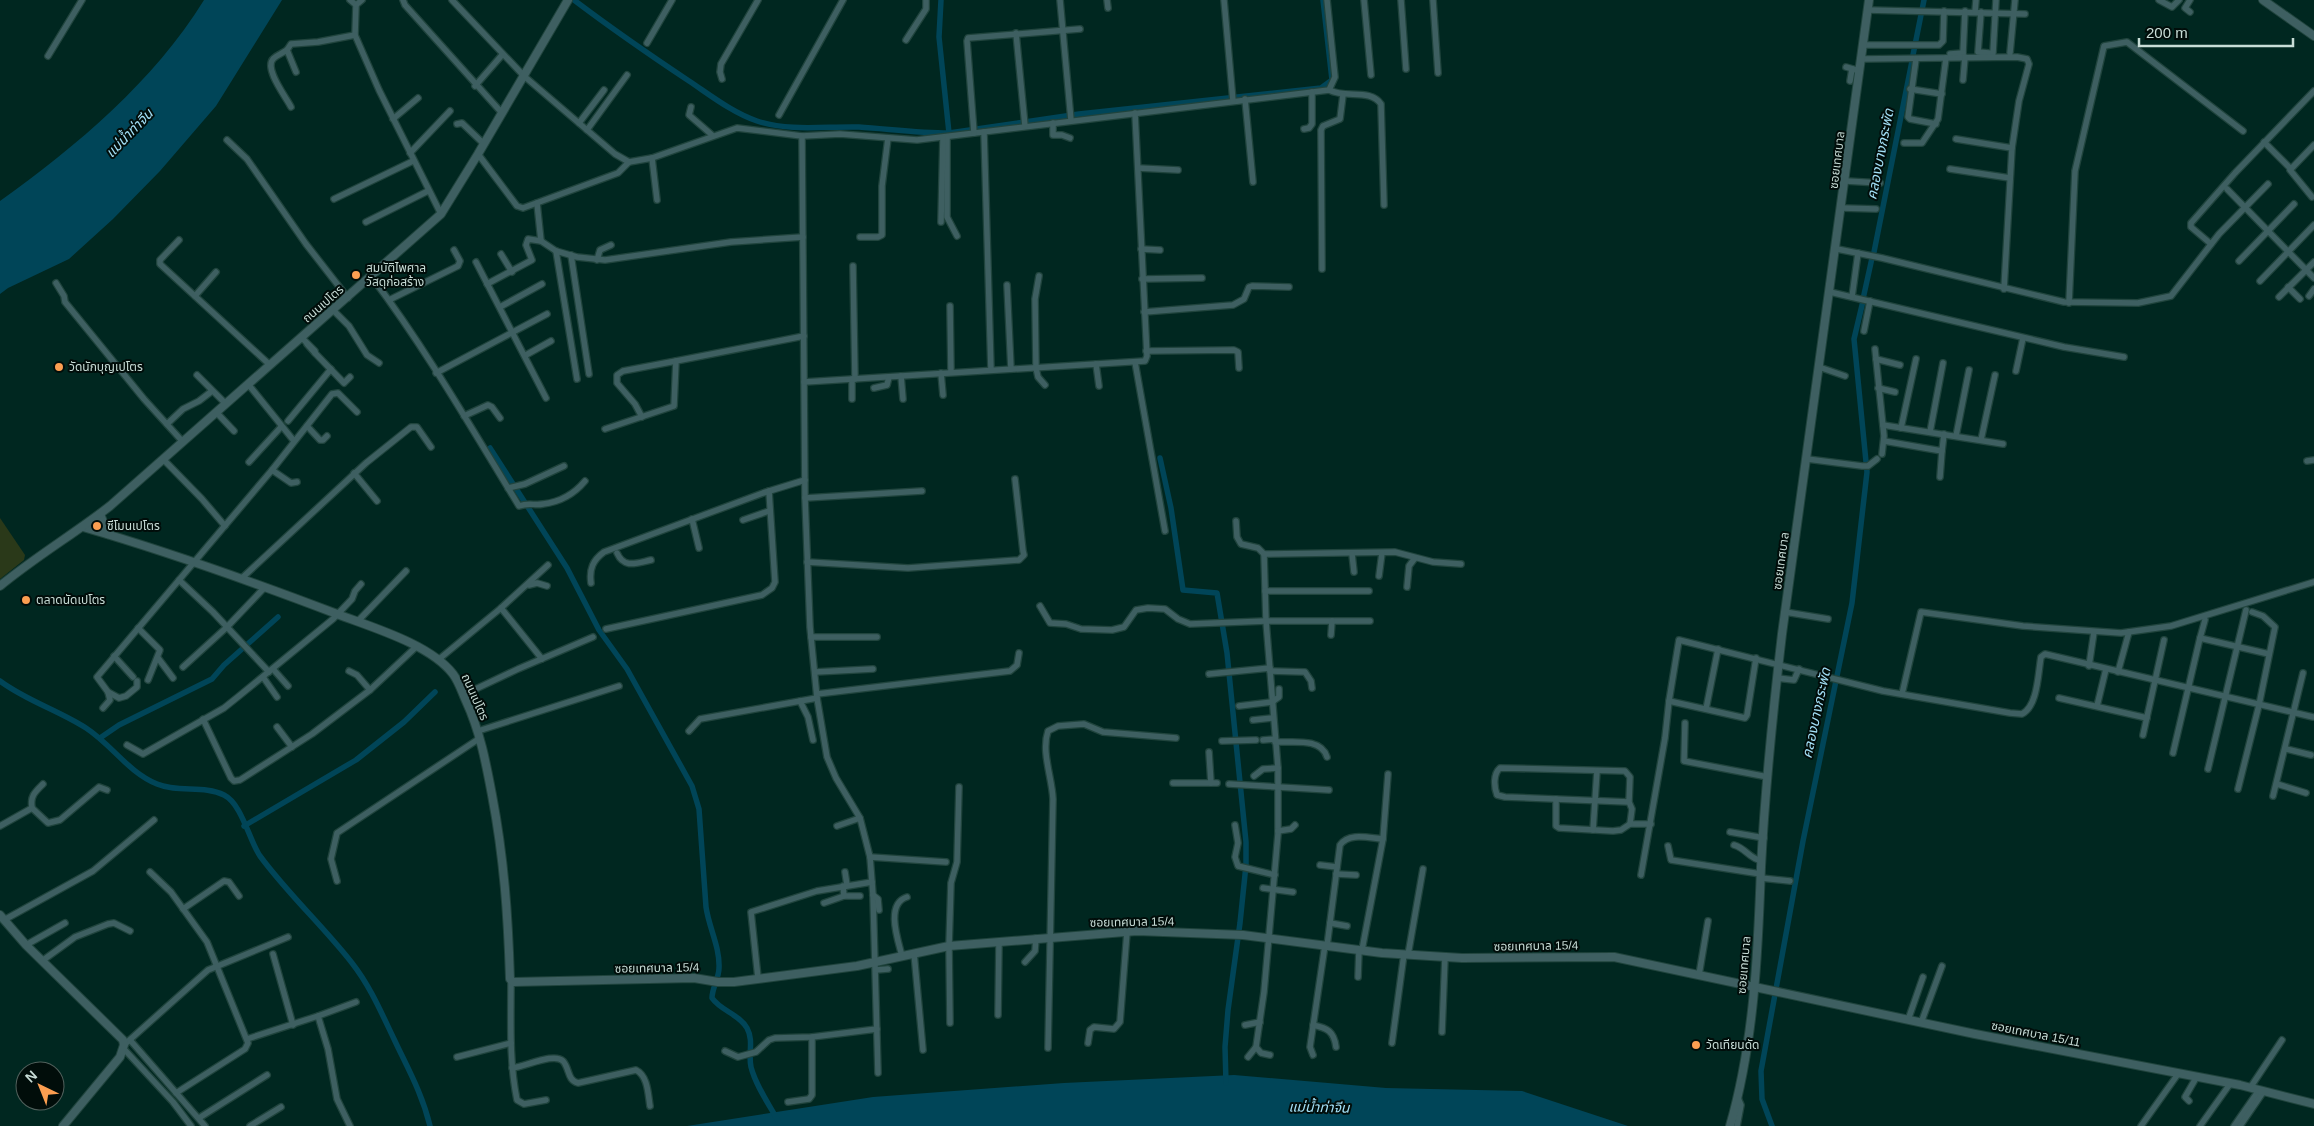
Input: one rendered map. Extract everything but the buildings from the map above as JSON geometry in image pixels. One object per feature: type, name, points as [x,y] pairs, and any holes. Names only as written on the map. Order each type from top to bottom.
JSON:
[{"type":"street","points":[[48,56],[82,0]]},
{"type":"street","points":[[350,0],[356,5]]},
{"type":"street","points":[[362,0],[356,5],[355,35],[413,161],[441,214]]},
{"type":"street","points":[[403,0],[405,5],[502,114]]},
{"type":"street","points":[[452,0],[502,55],[524,76],[615,154],[629,162]]},
{"type":"street","points":[[647,43],[672,0]]},
{"type":"street","points":[[722,79],[720,72],[721,64],[758,0]]},
{"type":"street","points":[[778,115],[843,0]]},
{"type":"street","points":[[906,40],[926,9],[926,0]]},
{"type":"street","points":[[1060,0],[1071,120]]},
{"type":"street","points":[[1107,0],[1108,8]]},
{"type":"street","points":[[1224,0],[1232,97]]},
{"type":"street","points":[[1327,0],[1335,77],[1329,90]]},
{"type":"street","points":[[1364,0],[1371,75]]},
{"type":"street","points":[[1401,0],[1406,69]]},
{"type":"street","points":[[1433,0],[1438,72]]},
{"type":"street","name":"ซอยเทศบาล","points":[[1733,1126],[1743,1072],[1754,988],[1768,777],[1777,678],[1846,181],[1853,69],[1861,59],[1869,0]]},
{"type":"street","points":[[1976,0],[1978,12],[1978,52],[2023,53]]},
{"type":"street","points":[[1993,53],[1996,0]]},
{"type":"street","points":[[2010,53],[2015,0]]},
{"type":"street","points":[[2160,0],[2172,7],[2179,0]]},
{"type":"street","points":[[2190,0],[2185,8],[2190,12]]},
{"type":"street","points":[[2263,0],[2314,36]]},
{"type":"street","name":"ถนนเปโตร","points":[[84,527],[164,460],[270,365],[304,341],[334,310],[441,214],[566,4]]},
{"type":"street","points":[[1868,10],[2025,14]]},
{"type":"street","points":[[1863,45],[1942,44],[1944,11]]},
{"type":"street","points":[[1963,80],[1966,55],[1965,11]]},
{"type":"street","points":[[973,132],[967,40],[970,37],[1080,29]]},
{"type":"street","points":[[1016,33],[1025,125]]},
{"type":"street","points":[[291,107],[272,76],[270,66],[273,59],[293,44],[324,42],[355,35]]},
{"type":"street","points":[[2069,303],[2075,171],[2104,46],[2127,42],[2243,131]]},
{"type":"street","points":[[287,50],[296,72]]},
{"type":"street","points":[[476,86],[502,55]]},
{"type":"street","points":[[1861,59],[1916,59],[1966,55],[2016,56],[2027,59],[2029,64],[2019,101],[2012,148],[2004,289]]},
{"type":"street","points":[[1904,143],[1922,143],[1936,124],[1948,56]]},
{"type":"street","points":[[1916,59],[1910,89],[1908,117],[1936,124]]},
{"type":"street","points":[[1850,81],[1853,69]]},
{"type":"street","points":[[587,130],[627,76]]},
{"type":"street","points":[[1910,89],[1942,94]]},
{"type":"street","points":[[579,123],[604,90]]},
{"type":"street","points":[[478,154],[517,206],[523,208],[618,173],[629,162],[652,158],[712,135],[737,128],[802,136],[840,134],[917,140],[945,138],[973,132],[1135,112],[1232,97],[1245,100],[1329,90],[1343,95],[1371,95],[1377,98],[1381,104],[1384,205]]},
{"type":"street","points":[[2212,244],[2191,227],[2191,223],[2264,142],[2314,91]]},
{"type":"street","points":[[1304,129],[1309,128],[1312,124],[1312,92]]},
{"type":"street","points":[[1322,269],[1321,130],[1323,126],[1340,119],[1343,95]]},
{"type":"street","points":[[393,119],[418,98]]},
{"type":"street","points":[[1245,100],[1253,182]]},
{"type":"street","points":[[691,108],[688,112],[689,115],[712,135]]},
{"type":"street","points":[[410,153],[450,111]]},
{"type":"street","points":[[1135,112],[1146,351],[1141,361],[1149,450],[1165,530]]},
{"type":"street","points":[[1053,122],[1053,136],[1062,135],[1070,138]]},
{"type":"street","points":[[457,124],[462,123],[484,144]]},
{"type":"street","points":[[984,132],[991,370]]},
{"type":"street","points":[[802,136],[805,498],[811,637],[817,696],[827,757],[836,778],[860,818],[870,857],[876,967],[878,1073]]},
{"type":"street","points":[[860,237],[878,237],[882,235],[882,186],[888,138]]},
{"type":"street","points":[[941,222],[945,138]]},
{"type":"street","points":[[945,138],[948,216],[957,236]]},
{"type":"street","points":[[1956,139],[2012,148]]},
{"type":"street","points":[[227,140],[247,159],[306,244],[348,298]]},
{"type":"street","points":[[2264,142],[2290,168],[2292,174],[2312,197]]},
{"type":"street","points":[[2290,168],[2314,145]]},
{"type":"street","points":[[652,158],[657,200]]},
{"type":"street","points":[[334,199],[413,161]]},
{"type":"street","points":[[1138,168],[1178,170]]},
{"type":"street","points":[[1950,169],[2010,178]]},
{"type":"street","points":[[1846,181],[1880,183]]},
{"type":"street","points":[[1836,249],[2069,303],[2138,303],[2171,296],[2244,207],[2268,184]]},
{"type":"street","points":[[2227,189],[2314,278]]},
{"type":"street","points":[[366,222],[428,191]]},
{"type":"street","points":[[537,203],[541,240]]},
{"type":"street","points":[[2239,261],[2294,204]]},
{"type":"street","points":[[1842,208],[1876,208]]},
{"type":"street","points":[[2260,281],[2314,225]]},
{"type":"street","points":[[488,284],[532,260],[526,245],[528,239],[541,240],[556,251],[597,260],[731,242],[803,237]]},
{"type":"street","points":[[179,240],[160,260],[160,264],[270,365]]},
{"type":"street","points":[[597,260],[600,250],[611,245]]},
{"type":"street","points":[[1141,249],[1160,250]]},
{"type":"street","points":[[389,300],[458,266],[460,261],[454,250]]},
{"type":"street","points":[[556,251],[577,380]]},
{"type":"street","points":[[1852,297],[1858,253]]},
{"type":"street","points":[[501,254],[512,272]]},
{"type":"street","points":[[570,255],[589,374]]},
{"type":"street","points":[[476,262],[526,355],[546,398]]},
{"type":"street","points":[[2279,296],[2314,262]]},
{"type":"street","points":[[852,399],[853,266]]},
{"type":"street","points":[[195,296],[216,272]]},
{"type":"street","points":[[371,276],[389,300],[464,416],[510,488],[519,506],[544,504],[573,494],[586,481]]},
{"type":"street","points":[[1039,276],[1035,299],[1036,368],[1038,376],[1044,385]]},
{"type":"street","points":[[1142,279],[1202,278]]},
{"type":"street","points":[[56,283],[64,296],[65,302],[183,442]]},
{"type":"street","points":[[500,307],[542,284]]},
{"type":"street","points":[[1007,284],[1011,369]]},
{"type":"street","points":[[1144,312],[1233,305],[1244,300],[1249,287],[1252,286],[1289,287]]},
{"type":"street","points":[[2288,287],[2300,299]]},
{"type":"street","points":[[2309,296],[2314,289]]},
{"type":"street","points":[[1830,292],[2064,347],[2124,356]]},
{"type":"street","points":[[1864,331],[1870,301]]},
{"type":"street","points":[[950,306],[951,372]]},
{"type":"street","points":[[334,310],[349,326],[367,355],[379,363]]},
{"type":"street","points":[[436,373],[547,314]]},
{"type":"street","points":[[642,417],[635,404],[617,383],[617,375],[623,371],[804,336]]},
{"type":"street","points":[[2016,371],[2023,338]]},
{"type":"street","points":[[304,341],[344,383],[350,377]]},
{"type":"street","points":[[526,355],[552,341]]},
{"type":"street","points":[[1875,349],[1883,425],[1884,441],[1882,454]]},
{"type":"street","points":[[1146,351],[1234,350],[1238,352],[1239,368]]},
{"type":"street","points":[[1876,359],[1900,365]]},
{"type":"street","points":[[1901,428],[1916,359]]},
{"type":"street","points":[[605,429],[674,406],[676,361]]},
{"type":"street","points":[[804,382],[1141,361]]},
{"type":"street","points":[[1930,432],[1944,363]]},
{"type":"street","points":[[1096,364],[1099,386]]},
{"type":"street","points":[[1819,367],[1845,376]]},
{"type":"street","points":[[288,421],[331,369]]},
{"type":"street","points":[[1956,436],[1968,370]]},
{"type":"street","points":[[941,373],[943,395]]},
{"type":"street","points":[[197,375],[226,404]]},
{"type":"street","points":[[1981,440],[1995,375]]},
{"type":"street","points":[[901,376],[903,398]]},
{"type":"street","points":[[874,388],[887,386],[889,377]]},
{"type":"street","points":[[248,384],[294,441]]},
{"type":"street","points":[[1878,388],[1895,392]]},
{"type":"street","points":[[166,424],[183,409],[199,401],[212,391]]},
{"type":"street","points":[[114,656],[135,678],[137,687],[126,696],[116,697],[108,692],[97,677],[114,656],[272,470],[334,392],[338,393],[357,412]]},
{"type":"street","points":[[464,416],[488,405],[492,407],[500,418]]},
{"type":"street","points":[[216,412],[234,431]]},
{"type":"street","points":[[1883,425],[2003,444]]},
{"type":"street","points":[[307,426],[320,440],[327,436]]},
{"type":"street","points":[[250,462],[282,427]]},
{"type":"street","points":[[242,578],[354,473],[411,427],[417,427],[431,447]]},
{"type":"street","points":[[1940,477],[1944,434]]},
{"type":"street","points":[[1884,441],[1942,451]]},
{"type":"street","points":[[1807,458],[1865,466],[1877,459]]},
{"type":"street","points":[[164,460],[225,526]]},
{"type":"street","points":[[2307,461],[2314,460]]},
{"type":"street","points":[[510,488],[564,466]]},
{"type":"street","points":[[272,470],[291,483],[297,482]]},
{"type":"street","points":[[354,473],[377,501]]},
{"type":"street","points":[[807,562],[908,568],[1019,560],[1024,555],[1015,479]]},
{"type":"street","points":[[591,583],[591,566],[599,556],[692,519],[805,480]]},
{"type":"street","points":[[606,629],[762,595],[768,591],[775,582],[769,491]]},
{"type":"street","points":[[805,498],[922,492]]},
{"type":"street","points":[[743,520],[769,511]]},
{"type":"street","points":[[100,514],[108,534]]},
{"type":"street","points":[[692,519],[699,548]]},
{"type":"street","points":[[1236,521],[1237,537],[1241,544],[1258,548],[1264,554],[1266,621],[1278,768],[1278,831],[1269,939],[1256,1047],[1248,1057]]},
{"type":"street","points":[[0,586],[31,561],[84,527]]},
{"type":"street","name":"ถนนเปโตร","points":[[84,527],[195,561],[358,621],[416,647],[438,660],[453,674],[479,735],[504,858],[511,981]]},
{"type":"street","points":[[616,550],[622,562],[627,564],[651,560]]},
{"type":"street","points":[[1379,576],[1382,553]]},
{"type":"street","points":[[1264,554],[1399,553],[1415,558],[1461,564]]},
{"type":"street","points":[[1352,554],[1354,572]]},
{"type":"street","points":[[1407,587],[1409,566],[1415,558]]},
{"type":"street","points":[[438,660],[502,608],[548,565]]},
{"type":"street","points":[[358,621],[406,571]]},
{"type":"street","points":[[179,580],[248,650],[288,686]]},
{"type":"street","points":[[1902,694],[1921,612],[2023,626],[2094,632],[2129,632],[2171,626],[2314,582]]},
{"type":"street","points":[[527,586],[537,583],[547,586]]},
{"type":"street","points":[[128,745],[144,754],[224,708],[338,614],[352,599],[354,591],[361,584]]},
{"type":"street","points":[[183,667],[227,627],[265,586]]},
{"type":"street","points":[[1265,591],[1370,591]]},
{"type":"street","points":[[1040,606],[1050,623],[1066,624],[1081,630],[1119,628],[1130,621],[1136,610],[1148,608],[1165,609],[1178,619],[1190,624],[1266,621],[1370,621]]},
{"type":"street","points":[[502,608],[542,658]]},
{"type":"street","points":[[2208,769],[2246,610]]},
{"type":"street","points":[[1785,612],[1828,619]]},
{"type":"street","points":[[2238,789],[2260,705],[2275,627],[2263,616],[2252,612]]},
{"type":"street","points":[[2173,752],[2205,620]]},
{"type":"street","points":[[1331,635],[1332,621]]},
{"type":"street","points":[[138,628],[157,646],[160,652],[148,680]]},
{"type":"street","points":[[2089,666],[2094,632]]},
{"type":"street","points":[[2118,672],[2129,632]]},
{"type":"street","points":[[463,695],[542,658],[593,637]]},
{"type":"street","points":[[811,637],[877,638]]},
{"type":"street","points":[[2200,638],[2270,654]]},
{"type":"street","points":[[1641,875],[1666,738],[1669,701],[1679,640],[1902,694],[1975,708],[2022,714],[2029,709],[2033,699],[2042,655],[2045,654],[2156,682],[2313,717]]},
{"type":"street","points":[[2143,735],[2164,640]]},
{"type":"street","points":[[203,719],[230,778],[234,781],[240,780],[292,747],[370,690],[416,647]]},
{"type":"street","points":[[1706,709],[1718,649]]},
{"type":"street","points":[[689,730],[700,719],[800,701],[817,696],[1010,671],[1017,665],[1019,652]]},
{"type":"street","points":[[158,658],[173,678]]},
{"type":"street","points":[[1669,701],[1741,718],[1746,717],[1756,658]]},
{"type":"street","points":[[814,672],[873,669]]},
{"type":"street","points":[[1777,678],[1794,680],[1799,669]]},
{"type":"street","points":[[1209,674],[1223,671],[1270,670],[1305,672],[1311,681],[1312,688]]},
{"type":"street","points":[[2097,706],[2106,670]]},
{"type":"street","points":[[349,671],[357,675],[370,690]]},
{"type":"street","points":[[2273,796],[2303,673]]},
{"type":"street","points":[[263,677],[277,697]]},
{"type":"street","points":[[337,881],[331,859],[337,833],[479,735],[619,686]]},
{"type":"street","points":[[1239,706],[1272,702],[1279,696],[1279,689]]},
{"type":"street","points":[[103,708],[110,700],[108,692]]},
{"type":"street","points":[[2059,698],[2147,718]]},
{"type":"street","points":[[800,701],[808,717],[813,740]]},
{"type":"street","points":[[1253,720],[1273,718]]},
{"type":"street","points":[[1685,723],[1684,761],[1768,777]]},
{"type":"street","points":[[1048,1048],[1053,799],[1047,759],[1046,744],[1048,731],[1058,726],[1084,724],[1103,732],[1176,738]]},
{"type":"street","points":[[277,727],[292,747]]},
{"type":"street","points":[[1222,741],[1256,740]]},
{"type":"street","points":[[1264,740],[1310,743],[1322,748],[1327,757]]},
{"type":"street","points":[[2286,749],[2311,755]]},
{"type":"street","points":[[1173,783],[1214,783],[1209,752]]},
{"type":"street","points":[[1254,776],[1264,769],[1278,768]]},
{"type":"street","points":[[1629,802],[1501,796],[1496,792],[1495,774],[1500,768],[1628,773],[1630,777],[1629,802],[1632,809],[1630,824]]},
{"type":"street","points":[[1593,830],[1597,771]]},
{"type":"street","points":[[1358,977],[1361,950],[1383,839],[1388,774]]},
{"type":"street","points":[[1235,783],[1329,790]]},
{"type":"street","points":[[43,784],[32,794],[30,800],[32,808],[50,823],[60,820],[99,786],[107,790]]},
{"type":"street","points":[[2277,784],[2306,793]]},
{"type":"street","points":[[950,1023],[948,946],[951,883],[956,862],[959,787]]},
{"type":"street","points":[[1556,799],[1557,828],[1622,830],[1630,824],[1651,824]]},
{"type":"street","points":[[0,826],[32,808]]},
{"type":"street","points":[[837,826],[860,818]]},
{"type":"street","points":[[154,820],[93,871],[2,917],[26,946],[120,1035],[191,1126]]},
{"type":"street","points":[[1235,825],[1238,843],[1235,857],[1238,866],[1243,869],[1275,874]]},
{"type":"street","points":[[1278,831],[1291,829],[1295,825]]},
{"type":"street","points":[[1730,832],[1764,838]]},
{"type":"street","points":[[1313,1055],[1310,1047],[1330,923],[1340,845],[1345,840],[1356,837],[1383,839]]},
{"type":"street","points":[[1734,845],[1744,849],[1752,859],[1762,861]]},
{"type":"street","points":[[1668,846],[1670,860],[1790,881]]},
{"type":"street","points":[[870,857],[946,862]]},
{"type":"street","points":[[1320,865],[1356,875]]},
{"type":"street","points":[[1392,1044],[1406,954],[1423,869]]},
{"type":"street","points":[[150,872],[171,892],[207,942],[242,1031],[247,1039],[248,1046],[176,1092]]},
{"type":"street","points":[[844,896],[845,872]]},
{"type":"street","points":[[183,909],[224,881],[229,882],[238,896]]},
{"type":"street","points":[[758,978],[751,912],[817,891],[872,882]]},
{"type":"street","points":[[1263,888],[1293,892]]},
{"type":"street","points":[[873,895],[878,899],[879,910]]},
{"type":"street","points":[[824,903],[836,901],[844,896],[860,896]]},
{"type":"street","points":[[902,956],[895,925],[896,906],[898,902],[907,897]]},
{"type":"street","points":[[1699,975],[1708,922]]},
{"type":"street","points":[[26,946],[65,923]]},
{"type":"street","points":[[42,962],[75,937],[108,924],[114,923],[126,931],[130,931]]},
{"type":"street","points":[[1330,923],[1347,926]]},
{"type":"street","points":[[1088,1043],[1090,1030],[1094,1027],[1114,1029],[1120,1022],[1127,932]]},
{"type":"street","name":"ซอยเทศบาล 15/4","points":[[511,981],[694,978],[718,982],[876,967],[902,956],[948,946],[1127,932],[1242,935],[1361,950],[1445,957],[1614,956],[1754,988]]},
{"type":"street","points":[[62,1126],[120,1058],[126,1045],[194,981],[217,965],[288,937]]},
{"type":"street","points":[[1025,962],[1035,951],[1036,938]]},
{"type":"street","points":[[998,1015],[999,942]]},
{"type":"street","points":[[914,953],[923,1050]]},
{"type":"street","points":[[273,954],[293,1025]]},
{"type":"street","points":[[1442,1032],[1445,957]]},
{"type":"street","points":[[1921,1023],[1942,966]]},
{"type":"street","points":[[876,967],[888,969]]},
{"type":"street","points":[[1908,1020],[1923,977]]},
{"type":"street","points":[[511,981],[512,1068],[517,1100],[520,1104],[546,1100]]},
{"type":"street","name":"ซอยเทศบาล 15/11","points":[[1754,988],[2250,1088],[2314,1104]]},
{"type":"street","points":[[247,1039],[293,1025],[356,1002]]},
{"type":"street","points":[[318,1016],[328,1048],[337,1099],[350,1126]]},
{"type":"street","points":[[1245,1025],[1260,1022]]},
{"type":"street","points":[[1313,1025],[1329,1030],[1334,1036],[1336,1047]]},
{"type":"street","points":[[725,1051],[738,1057],[756,1052],[772,1039],[812,1037],[876,1029]]},
{"type":"street","points":[[788,1102],[809,1099],[812,1095],[812,1037]]},
{"type":"street","points":[[2250,1088],[2282,1040]]},
{"type":"street","points":[[457,1057],[511,1043]]},
{"type":"street","points":[[126,1045],[176,1092],[205,1126]]},
{"type":"street","points":[[1256,1047],[1261,1053],[1270,1055]]},
{"type":"street","points":[[512,1068],[526,1066],[551,1057],[559,1058],[567,1068],[570,1078],[578,1083],[636,1070],[641,1072],[645,1079],[650,1106]]},
{"type":"street","points":[[2141,1126],[2178,1074]]},
{"type":"street","points":[[199,1118],[267,1075]]},
{"type":"street","points":[[2189,1101],[2185,1097],[2196,1078]]},
{"type":"street","points":[[2200,1126],[2230,1084]]},
{"type":"street","points":[[2234,1126],[2262,1091]]},
{"type":"street","points":[[2240,1126],[2262,1091]]},
{"type":"street","points":[[250,1126],[281,1107]]},
{"type":"green space","points":[[0,518],[25,555],[24,560],[0,579]]},
{"type":"water","name":"แม่น้ำท่าจีน","points":[[204,0],[282,0],[216,106],[160,171],[113,219],[69,259],[8,288],[0,294],[0,201],[58,158],[138,85],[184,30]]},
{"type":"water","name":"แม่น้ำท่าจีน","points":[[1234,1075],[1386,1088],[1522,1091],[1628,1126],[687,1126],[873,1097],[1064,1083]]},
{"type":"waterway","points":[[574,0],[713,98],[748,118],[770,124],[795,127],[859,127],[949,133],[1079,114],[1321,88],[1332,80],[1323,0]]},
{"type":"waterway","points":[[941,0],[939,37],[949,133]]},
{"type":"waterway","name":"คลองบางกระพัด","points":[[1913,55],[1924,0]]},
{"type":"waterway","name":"คลองบางกระพัด","points":[[1874,252],[1912,61]]},
{"type":"waterway","name":"คลองบางกระพัด","points":[[1863,299],[1872,258]]},
{"type":"waterway","name":"คลองบางกระพัด","points":[[1772,1126],[1762,1099],[1761,1071],[1803,841],[1852,603],[1867,472],[1854,339],[1863,301]]},
{"type":"waterway","points":[[490,448],[567,568],[599,630],[627,669],[692,786],[699,809],[706,907],[719,960],[719,972],[712,998],[744,1023],[747,1028],[750,1038],[750,1062],[753,1074],[781,1126]]},
{"type":"waterway","points":[[1160,458],[1171,508],[1183,590],[1217,593],[1227,653],[1246,842],[1246,865],[1228,1010],[1225,1047],[1226,1083]]},
{"type":"waterway","points":[[100,738],[119,725],[212,679],[224,665],[278,617]]},
{"type":"waterway","points":[[0,681],[86,728],[137,773],[147,779],[165,787],[216,792],[224,795],[236,806],[260,856],[282,884],[341,949],[364,981],[380,1009],[414,1081],[430,1126]]},
{"type":"waterway","points":[[244,826],[356,760],[404,722],[435,692]]},
{"type":"place","name":"สมบัติไพศาล วัสดุก่อสร้าง","points":[[356,275]]},
{"type":"place","name":"วัดนักบุญเปโตร","points":[[59,367]]},
{"type":"place","name":"ซีโมนเปโตร","points":[[97,526]]},
{"type":"place","name":"ตลาดนัดเปโตร","points":[[26,600]]},
{"type":"place","name":"วัดเทียนดัด","points":[[1696,1045]]}]
